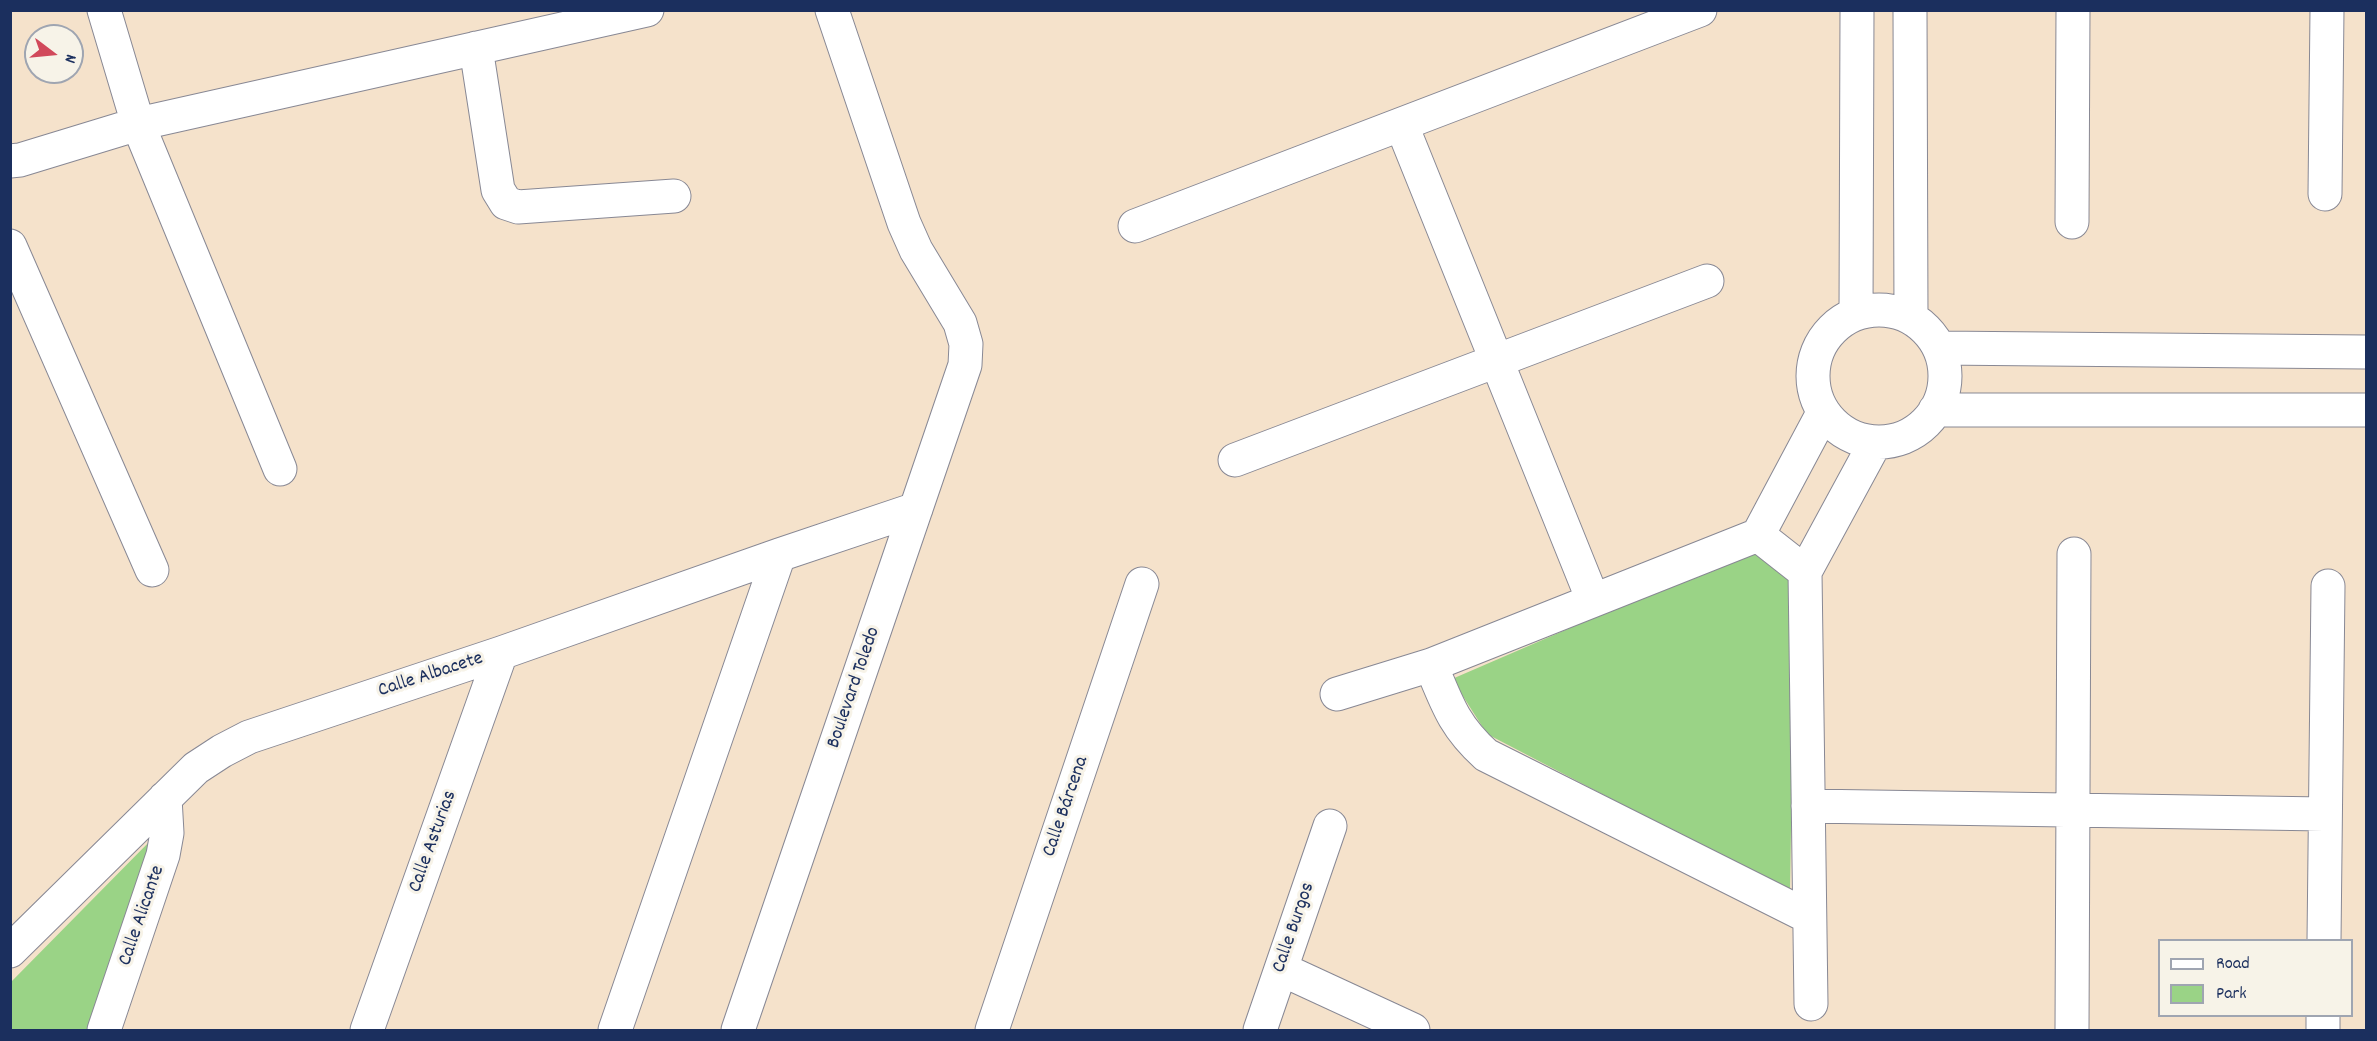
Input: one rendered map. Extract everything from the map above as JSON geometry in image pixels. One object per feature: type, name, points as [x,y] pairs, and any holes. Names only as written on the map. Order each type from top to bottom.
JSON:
[{"type":"street","points":[[104,10],[138,124],[280,469]]},
{"type":"street","points":[[10,161],[21,160],[138,124],[476,48],[553,21],[647,10]]},
{"type":"street","name":"Boulevard Toledo","points":[[738,1030],[965,365],[966,344],[960,323],[916,250],[904,223],[832,10]]},
{"type":"street","points":[[1135,226],[1402,126],[1700,10]]},
{"type":"street","points":[[1856,313],[1857,10]]},
{"type":"street","points":[[1910,10],[1911,318]]},
{"type":"street","points":[[2072,222],[2073,10]]},
{"type":"street","points":[[2325,194],[2327,10]]},
{"type":"street","points":[[476,48],[498,190],[506,203],[518,207],[674,196]]},
{"type":"street","points":[[1402,126],[1593,600]]},
{"type":"street","points":[[10,246],[152,570]]},
{"type":"street","points":[[1235,460],[1707,281]]},
{"type":"street","points":[[1884,309],[1911,318],[1923,326],[1939,348],[1944,364],[1945,380],[1942,396],[1935,410],[1924,424],[1909,435],[1893,441],[1875,443],[1855,438],[1837,428],[1823,413],[1813,384],[1815,355],[1824,337],[1839,322],[1856,313],[1884,309]]},
{"type":"street","points":[[1939,348],[2367,352]]},
{"type":"street","points":[[1935,410],[2367,410]]},
{"type":"street","points":[[1337,694],[1431,665],[1758,535],[1823,413]]},
{"type":"street","points":[[1811,1004],[1805,572],[1875,443]]},
{"type":"street","name":"Calle Albacete","points":[[10,951],[196,768],[249,737],[501,653],[916,509]]},
{"type":"street","points":[[1758,535],[1805,572]]},
{"type":"street","points":[[2072,1030],[2074,554]]},
{"type":"street","points":[[615,1030],[779,555]]},
{"type":"street","name":"Calle Bárcena","points":[[992,1030],[1142,584]]},
{"type":"street","points":[[2324,939],[2328,586]]},
{"type":"street","name":"Calle Asturias","points":[[367,1030],[501,653]]},
{"type":"street","points":[[1431,665],[1452,717],[1467,738],[1486,755],[1809,917]]},
{"type":"street","name":"Calle Alicante","points":[[104,1030],[163,855],[167,833],[165,798]]},
{"type":"street","points":[[1808,806],[2324,814]]},
{"type":"street","name":"Calle Burgos","points":[[1260,1030],[1330,826]]},
{"type":"street","points":[[1281,969],[1413,1030]]},
{"type":"green space","points":[[1753,549],[1795,577],[1790,892],[1487,734],[1452,679]]},
{"type":"green space","points":[[153,838],[89,1030],[11,1030],[11,982]]}]
